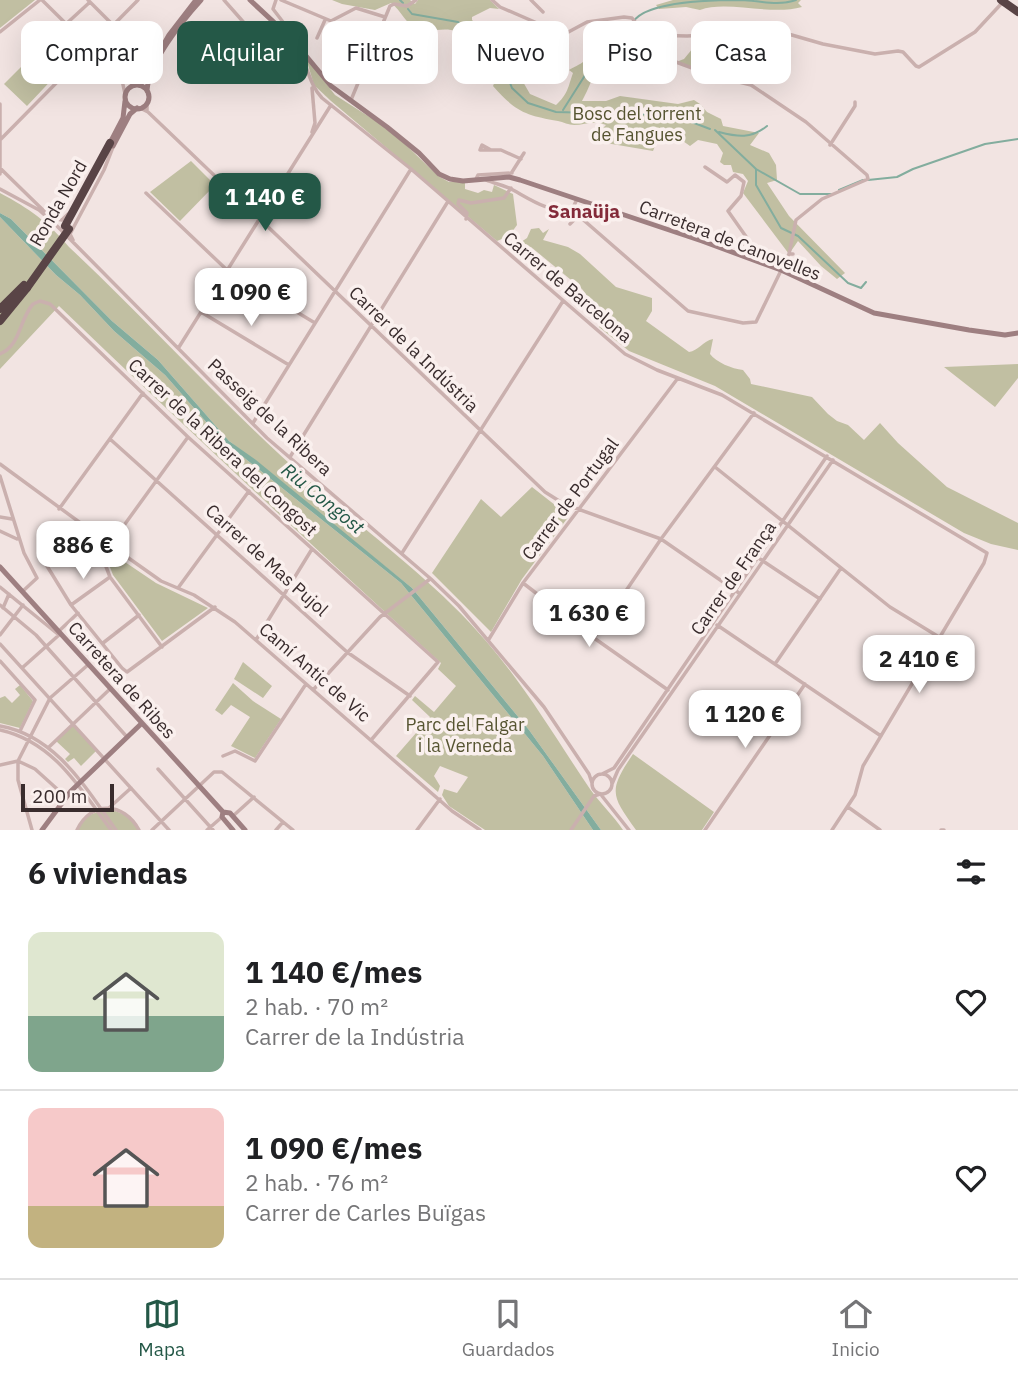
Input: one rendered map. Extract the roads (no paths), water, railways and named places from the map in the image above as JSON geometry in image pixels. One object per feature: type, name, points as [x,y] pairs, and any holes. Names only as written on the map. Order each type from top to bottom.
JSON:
[{"type":"highway","points":[[1004,1],[1017,12]]},
{"type":"highway","name":"Ronda Nord","points":[[1,314],[26,286],[112,144]]},
{"type":"street","points":[[0,32],[41,0],[63,21]]},
{"type":"street","points":[[118,21],[138,0]]},
{"type":"street","points":[[125,98],[128,89],[143,81],[169,35],[198,0]]},
{"type":"street","points":[[148,112],[148,80],[198,0]]},
{"type":"street","points":[[224,0],[243,21]]},
{"type":"street","name":"Carretera de Canovelles","points":[[250,0],[273,21]]},
{"type":"street","points":[[279,0],[325,20],[337,19],[356,8],[385,17]]},
{"type":"street","name":"Carrer de Barcelona","points":[[279,0],[273,9],[282,21]]},
{"type":"street","points":[[492,0],[500,7],[537,23],[555,36],[561,36],[583,24]]},
{"type":"street","points":[[531,0],[543,12]]},
{"type":"street","points":[[69,21],[89,1],[108,21]]},
{"type":"street","points":[[677,36],[778,31],[823,44],[875,54],[903,52],[919,66],[975,33],[1004,1]]},
{"type":"street","points":[[351,101],[390,6],[407,6],[415,2]]},
{"type":"street","points":[[592,21],[614,17],[632,18],[635,21]]},
{"type":"street","points":[[317,38],[325,20]]},
{"type":"street","name":"Carretera de Canovelles","points":[[308,58],[331,86],[414,148],[439,174],[450,179],[510,175],[737,253],[874,313],[1004,335],[1018,333]]},
{"type":"street","points":[[479,178],[510,188],[545,208],[572,210],[688,311],[756,322],[791,254],[796,220],[822,199],[868,179],[866,174],[806,122],[751,85],[711,75],[677,62]]},
{"type":"street","name":"Carrer de Barcelona","points":[[308,67],[312,86],[331,105],[411,169],[447,203],[625,354],[722,395],[984,550],[988,554],[939,637]]},
{"type":"street","points":[[1,139],[55,84]]},
{"type":"street","points":[[122,84],[125,98],[131,107],[138,108],[147,102]]},
{"type":"street","points":[[135,85],[142,86],[147,91]]},
{"type":"street","points":[[310,137],[315,123],[312,86]]},
{"type":"street","name":"Ronda Nord","points":[[112,144],[124,116],[125,98]]},
{"type":"street","points":[[830,145],[855,102]]},
{"type":"street","points":[[0,104],[1,171],[52,219],[62,220],[65,217],[91,171],[112,144]]},
{"type":"street","points":[[178,347],[331,105]]},
{"type":"street","name":"Ronda Nord","points":[[112,144],[130,114],[138,108]]},
{"type":"street","name":"Carrer de la Indústria","points":[[138,108],[148,112],[545,492],[564,504],[661,539],[737,592]]},
{"type":"street","points":[[76,245],[70,234],[104,170],[112,144]]},
{"type":"street","points":[[491,150],[508,152],[521,159]]},
{"type":"street","points":[[510,175],[524,153]]},
{"type":"street","points":[[705,167],[727,182],[735,175],[744,182],[741,196],[728,211],[747,238],[737,253]]},
{"type":"street","points":[[253,423],[411,169]]},
{"type":"street","points":[[466,219],[467,212],[457,204],[459,200],[471,203],[504,198],[510,188]]},
{"type":"street","name":"Passeig de la Ribera","points":[[0,189],[64,227],[76,245],[253,423],[430,579],[489,639],[544,707],[586,770],[594,795]]},
{"type":"street","points":[[146,193],[227,270],[315,323]]},
{"type":"street","points":[[572,210],[577,199]]},
{"type":"street","points":[[290,458],[447,203]]},
{"type":"street","points":[[570,224],[579,215]]},
{"type":"street","points":[[46,216],[64,227]]},
{"type":"street","name":"Carrer de la Ribera del Congost","points":[[0,354],[15,342],[30,306],[38,301],[46,302],[188,437],[438,662],[410,696]]},
{"type":"street","points":[[402,554],[563,301]]},
{"type":"street","points":[[201,312],[289,365]]},
{"type":"street","name":"Carrer de Portugal","points":[[489,639],[523,583],[678,378]]},
{"type":"street","points":[[59,509],[143,393]]},
{"type":"street","points":[[594,638],[661,539],[754,413]]},
{"type":"street","points":[[117,536],[188,437]]},
{"type":"street","name":"Carrer de Mas Pujol","points":[[110,439],[218,533],[347,652],[410,696]]},
{"type":"street","name":"Carrer de França","points":[[786,522],[827,456]]},
{"type":"street","name":"Carrer de França","points":[[612,786],[616,772],[669,691],[786,522],[833,460]]},
{"type":"street","points":[[0,464],[101,538]]},
{"type":"street","points":[[715,467],[890,607],[939,637],[863,766],[855,796],[832,830]]},
{"type":"street","points":[[0,477],[2,492],[20,542],[37,578],[23,592]]},
{"type":"street","points":[[178,587],[249,491]]},
{"type":"street","points":[[0,517],[12,519]]},
{"type":"street","points":[[0,531],[20,542]]},
{"type":"street","points":[[90,531],[47,566],[71,605],[127,672],[215,607]]},
{"type":"street","points":[[100,551],[108,557],[114,557],[120,552],[122,545],[117,536],[108,534],[101,538]]},
{"type":"street","points":[[101,538],[100,551],[110,577],[162,647]]},
{"type":"street","points":[[256,640],[312,549]]},
{"type":"street","name":"Camí Antic de Vic","points":[[120,552],[161,581],[215,607],[372,739],[452,811],[480,830]]},
{"type":"street","points":[[105,565],[108,557]]},
{"type":"street","points":[[760,559],[820,598]]},
{"type":"street","name":"Carretera de Ribes","points":[[0,567],[200,786],[231,829]]},
{"type":"street","points":[[775,664],[841,568]]},
{"type":"street","points":[[71,605],[110,577]]},
{"type":"street","points":[[313,690],[385,613],[430,579]]},
{"type":"street","points":[[523,583],[669,691]]},
{"type":"street","points":[[0,587],[60,633]]},
{"type":"street","name":"Carrer de França","points":[[592,783],[600,774],[614,768],[717,625],[737,592]]},
{"type":"street","points":[[9,594],[2,606],[46,646],[128,737]]},
{"type":"street","points":[[0,635],[23,606]]},
{"type":"street","points":[[22,668],[78,613]]},
{"type":"street","points":[[103,643],[139,615]]},
{"type":"street","points":[[717,625],[881,736]]},
{"type":"street","points":[[0,644],[169,830]]},
{"type":"street","points":[[0,661],[35,700],[20,731]]},
{"type":"street","points":[[32,830],[18,780],[18,761],[50,698],[89,664]]},
{"type":"street","points":[[223,756],[232,750],[255,761],[306,684]]},
{"type":"street","points":[[705,830],[805,684]]},
{"type":"street","points":[[47,749],[110,688]]},
{"type":"street","points":[[372,739],[410,696]]},
{"type":"street","points":[[42,830],[66,797],[142,723]]},
{"type":"street","points":[[0,728],[20,731],[47,749],[80,783],[113,830]]},
{"type":"street","points":[[0,728],[30,737]]},
{"type":"street","points":[[0,765],[18,761],[36,769],[66,797]]},
{"type":"street","points":[[158,769],[210,829],[223,815]]},
{"type":"street","points":[[586,770],[591,774],[608,776],[612,786],[608,798],[610,804]]},
{"type":"street","points":[[152,830],[214,772],[222,772],[293,830]]},
{"type":"street","points":[[571,830],[594,795],[601,794],[612,786]]},
{"type":"street","points":[[77,830],[87,816],[108,808],[131,788]]},
{"type":"street","points":[[601,794],[629,830]]},
{"type":"street","points":[[233,816],[254,797]]},
{"type":"street","points":[[417,830],[440,799]]},
{"type":"street","points":[[848,807],[880,830]]},
{"type":"street","points":[[108,808],[128,816],[139,830]]},
{"type":"street","name":"Carretera de Ribes","points":[[223,815],[229,812],[245,830]]},
{"type":"street","points":[[276,830],[283,822]]},
{"type":"waterway","points":[[400,0],[403,3]]},
{"type":"waterway","points":[[563,110],[603,47],[630,37],[633,22],[652,9],[716,0],[776,3],[796,0]]},
{"type":"waterway","points":[[408,9],[412,14],[458,22],[503,65],[512,88],[528,103],[556,112],[673,115],[710,129]]},
{"type":"waterway","points":[[719,132],[744,136],[767,126]]},
{"type":"waterway","points":[[715,130],[756,169],[756,185],[781,228],[798,236],[848,283],[861,288],[866,282]]},
{"type":"waterway","points":[[868,180],[897,177],[985,144],[1018,139]]},
{"type":"waterway","points":[[756,169],[800,194],[831,194]]},
{"type":"waterway","points":[[839,190],[863,180]]},
{"type":"district","name":"Sanaüja","points":[[584,211]]},
{"type":"park label","name":"Bosc del torrent de Fangues","points":[[637,123]]},
{"type":"park label","name":"Parc del Falgar i la Verneda","points":[[465,734]]},
{"type":"water label","name":"Riu Congost","points":[[323,498]]}]
